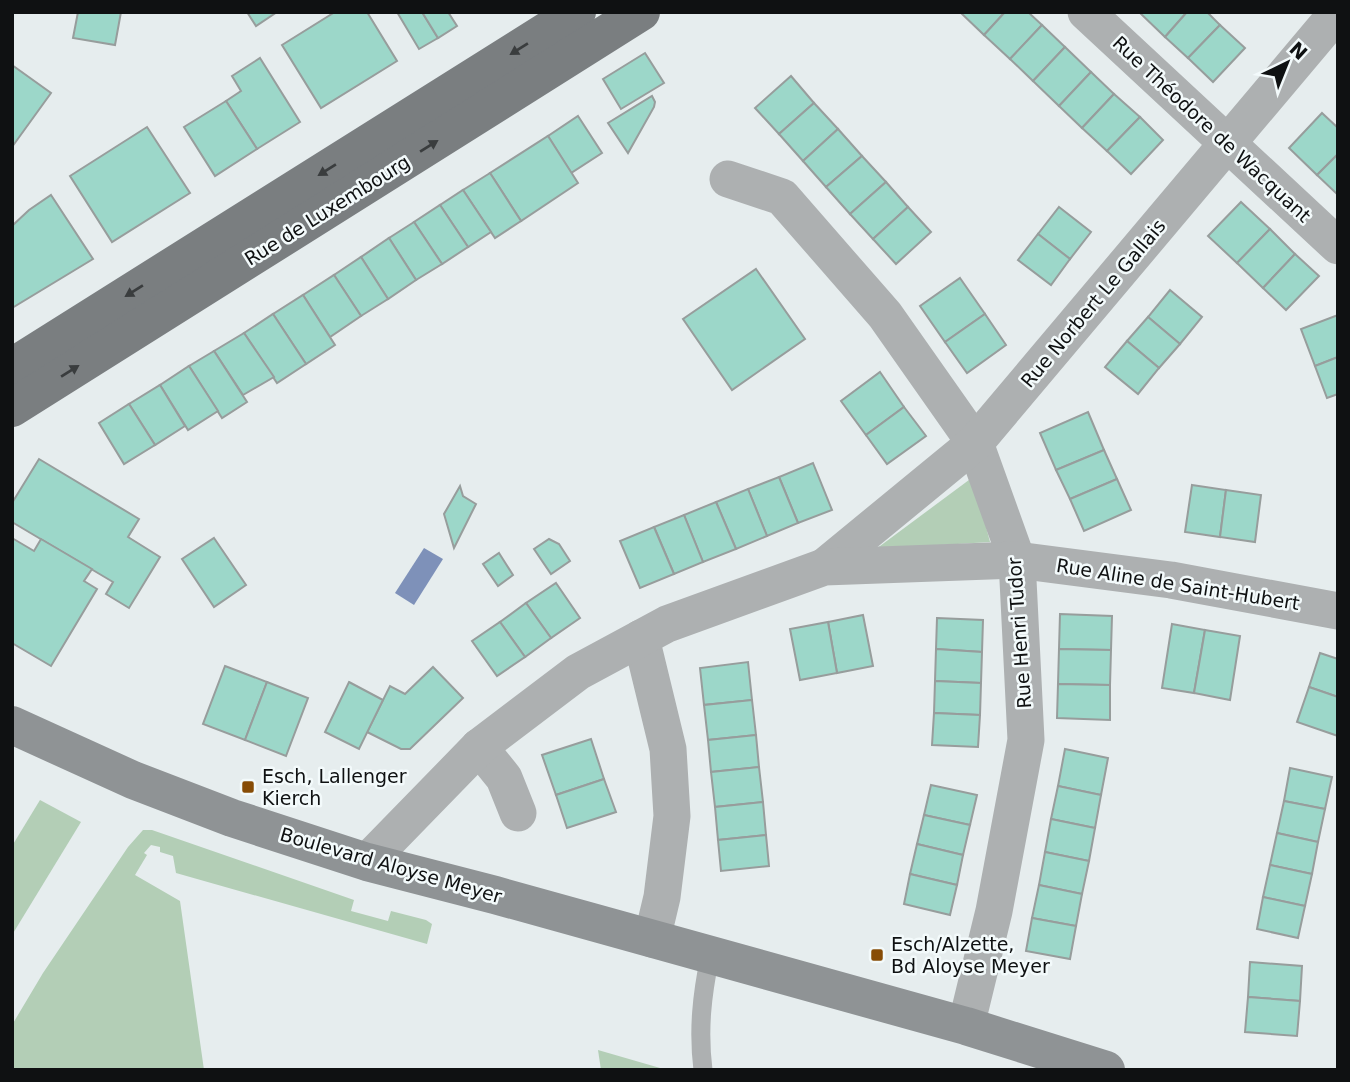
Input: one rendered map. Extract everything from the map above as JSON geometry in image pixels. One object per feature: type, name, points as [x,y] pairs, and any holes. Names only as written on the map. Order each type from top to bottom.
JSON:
[{"type":"main road","name":"Rue de Luxembourg","points":[[12,368],[577,12]]},
{"type":"main road","name":"Rue de Luxembourg","points":[[12,408],[641,12]]},
{"type":"main road","name":"Boulevard Aloyse Meyer","points":[[12,725],[133,780],[232,818],[367,862],[966,1026],[1106,1070]]},
{"type":"street","name":"Rue Théodore de Wacquant","points":[[1086,12],[1338,246]]},
{"type":"street","name":"Rue Norbert Le Gallais","points":[[824,567],[975,443],[1338,12]]},
{"type":"street","name":"Rue Henri Tudor","points":[[728,179],[782,197],[886,315],[975,443],[1017,560],[1026,740],[994,911],[966,1026]]},
{"type":"street","name":"Rue Aline de Saint-Hubert","points":[[367,862],[478,747],[578,671],[667,624],[824,567],[1017,560],[1171,580],[1338,611]]},
{"type":"street","points":[[641,638],[668,749],[672,816],[662,897],[652,939]]},
{"type":"street","points":[[478,747],[505,778],[518,813]]},
{"type":"lane","points":[[706,1069],[700,1047],[702,994],[710,956]]},
{"type":"green space","points":[[973,477],[990,542],[876,549]]},
{"type":"green space","points":[[40,800],[81,822],[12,935],[12,846]]},
{"type":"green space","points":[[143,830],[152,830],[354,900],[351,911],[388,921],[391,911],[426,920],[432,924],[427,944],[176,873],[173,856],[160,852],[160,847],[151,845],[144,853],[147,855],[135,875],[180,901],[204,1070],[12,1070],[12,1025],[43,973],[128,847]]},
{"type":"green space","points":[[598,1050],[667,1070],[601,1070]]},
{"type":"water","points":[[424,548],[443,559],[414,605],[395,593]]},
{"type":"building","points":[[78,12],[121,12],[115,45],[73,38]]},
{"type":"building","points":[[247,12],[277,12],[256,26]]},
{"type":"building","points":[[335,12],[367,12],[397,61],[321,108],[282,45]]},
{"type":"building","points":[[397,12],[422,12],[438,38],[419,49]]},
{"type":"building","points":[[422,12],[448,12],[457,26],[438,38]]},
{"type":"building","points":[[960,12],[1005,12],[984,35]]},
{"type":"building","points":[[1005,12],[1028,12],[1042,25],[1010,59],[984,35]]},
{"type":"building","points":[[1139,12],[1187,12],[1165,37]]},
{"type":"building","points":[[1187,12],[1207,12],[1220,25],[1188,58],[1165,37]]},
{"type":"building","points":[[1042,25],[1065,47],[1033,81],[1010,59]]},
{"type":"building","points":[[1220,25],[1245,48],[1213,82],[1188,58]]},
{"type":"building","points":[[1065,47],[1091,72],[1059,106],[1033,81]]},
{"type":"building","points":[[645,53],[664,83],[621,109],[603,79]]},
{"type":"building","points":[[260,58],[300,122],[257,149],[226,101],[241,91],[232,76]]},
{"type":"building","points":[[12,65],[51,93],[12,147]]},
{"type":"building","points":[[1091,72],[1114,94],[1082,128],[1059,106]]},
{"type":"building","points":[[791,76],[814,103],[779,134],[755,108]]},
{"type":"building","points":[[1114,94],[1140,117],[1107,151],[1082,128]]},
{"type":"building","points":[[652,96],[654,107],[628,153],[608,123]]},
{"type":"building","points":[[226,101],[257,149],[215,176],[184,127]]},
{"type":"building","points":[[814,103],[838,129],[803,161],[779,134]]},
{"type":"building","points":[[1322,113],[1338,128],[1338,154],[1317,175],[1289,148]]},
{"type":"building","points":[[578,116],[602,153],[571,173],[548,136]]},
{"type":"building","points":[[1140,117],[1163,140],[1131,174],[1107,151]]},
{"type":"building","points":[[147,127],[190,193],[112,242],[70,176]]},
{"type":"building","points":[[838,129],[862,156],[826,187],[803,161]]},
{"type":"building","points":[[548,136],[578,183],[521,221],[490,173]]},
{"type":"building","points":[[1338,154],[1338,195],[1317,175]]},
{"type":"building","points":[[862,156],[886,182],[850,214],[826,187]]},
{"type":"building","points":[[490,173],[521,221],[495,238],[463,190]]},
{"type":"building","points":[[886,182],[908,207],[873,239],[850,214]]},
{"type":"building","points":[[463,190],[491,232],[468,247],[440,205]]},
{"type":"building","points":[[51,195],[93,259],[12,308],[12,226]]},
{"type":"building","points":[[1241,202],[1270,229],[1237,263],[1208,236]]},
{"type":"building","points":[[440,205],[468,247],[442,264],[414,222]]},
{"type":"building","points":[[908,207],[931,232],[896,264],[873,239]]},
{"type":"building","points":[[1059,207],[1091,232],[1070,259],[1038,234]]},
{"type":"building","points":[[414,222],[442,264],[416,280],[389,238]]},
{"type":"building","points":[[1270,229],[1295,254],[1263,288],[1237,263]]},
{"type":"building","points":[[1038,234],[1070,259],[1051,285],[1018,260]]},
{"type":"building","points":[[389,238],[416,280],[388,299],[361,257]]},
{"type":"building","points":[[1295,254],[1319,276],[1286,310],[1263,288]]},
{"type":"building","points":[[361,257],[388,299],[361,316],[334,275]]},
{"type":"building","points":[[756,269],[805,339],[732,390],[683,319]]},
{"type":"building","points":[[334,275],[361,316],[330,337],[303,295]]},
{"type":"building","points":[[960,278],[985,314],[945,342],[920,306]]},
{"type":"building","points":[[1170,290],[1202,317],[1180,344],[1148,317]]},
{"type":"building","points":[[303,295],[335,345],[306,364],[273,314]]},
{"type":"building","points":[[273,314],[306,364],[277,383],[244,333]]},
{"type":"building","points":[[985,314],[1006,345],[967,373],[945,342]]},
{"type":"building","points":[[1338,315],[1338,357],[1315,366],[1301,329]]},
{"type":"building","points":[[1148,317],[1180,344],[1159,368],[1127,341]]},
{"type":"building","points":[[244,333],[274,377],[243,395],[214,351]]},
{"type":"building","points":[[1127,341],[1159,368],[1138,394],[1105,367]]},
{"type":"building","points":[[214,351],[247,402],[222,418],[189,366]]},
{"type":"building","points":[[1338,357],[1338,394],[1327,398],[1315,366]]},
{"type":"building","points":[[189,366],[218,411],[188,430],[160,385]]},
{"type":"building","points":[[880,372],[904,407],[866,435],[841,401]]},
{"type":"building","points":[[160,385],[185,426],[155,445],[129,404]]},
{"type":"building","points":[[129,404],[155,445],[124,464],[99,423]]},
{"type":"building","points":[[904,407],[926,436],[887,464],[866,435]]},
{"type":"building","points":[[1088,412],[1104,450],[1056,470],[1040,433]]},
{"type":"building","points":[[1104,450],[1117,479],[1070,499],[1056,470]]},
{"type":"building","points":[[39,459],[139,519],[128,537],[160,557],[129,608],[106,594],[113,582],[12,522],[12,503]]},
{"type":"building","points":[[813,463],[832,510],[798,523],[779,477]]},
{"type":"building","points":[[779,477],[798,523],[767,536],[748,489]]},
{"type":"building","points":[[1117,479],[1131,510],[1084,531],[1070,499]]},
{"type":"building","points":[[1192,485],[1226,490],[1220,537],[1185,532]]},
{"type":"building","points":[[460,486],[463,496],[476,504],[454,548],[444,514]]},
{"type":"building","points":[[748,489],[767,536],[736,549],[716,502]]},
{"type":"building","points":[[1226,490],[1261,495],[1255,542],[1220,537]]},
{"type":"building","points":[[716,502],[736,549],[703,562],[684,515]]},
{"type":"building","points":[[684,515],[703,562],[674,574],[654,527]]},
{"type":"building","points":[[654,527],[674,574],[640,588],[620,541]]},
{"type":"building","points":[[12,538],[34,551],[41,539],[92,569],[84,581],[97,589],[51,666],[12,643]]},
{"type":"building","points":[[214,538],[246,585],[214,607],[182,559]]},
{"type":"building","points":[[549,539],[559,544],[570,561],[551,574],[534,549]]},
{"type":"building","points":[[499,553],[513,575],[498,586],[483,564]]},
{"type":"building","points":[[556,583],[580,618],[551,638],[526,603]]},
{"type":"building","points":[[526,603],[551,638],[525,657],[500,622]]},
{"type":"building","points":[[1060,614],[1112,616],[1111,650],[1059,649]]},
{"type":"building","points":[[863,615],[873,666],[837,673],[828,622]]},
{"type":"building","points":[[937,618],[983,620],[982,652],[936,649]]},
{"type":"building","points":[[500,622],[525,657],[497,676],[472,641]]},
{"type":"building","points":[[828,622],[837,673],[800,680],[790,629]]},
{"type":"building","points":[[1172,624],[1205,630],[1194,693],[1162,688]]},
{"type":"building","points":[[1205,630],[1240,636],[1230,700],[1194,693]]},
{"type":"building","points":[[936,649],[982,652],[981,683],[935,681]]},
{"type":"building","points":[[1059,649],[1111,650],[1110,685],[1058,684]]},
{"type":"building","points":[[1320,653],[1338,659],[1338,697],[1309,687]]},
{"type":"building","points":[[748,662],[752,700],[704,705],[700,668]]},
{"type":"building","points":[[225,666],[267,682],[245,740],[203,724]]},
{"type":"building","points":[[433,667],[463,698],[410,749],[401,749],[367,732],[390,686],[405,694]]},
{"type":"building","points":[[935,681],[981,683],[980,715],[934,713]]},
{"type":"building","points":[[267,682],[308,698],[286,756],[245,740]]},
{"type":"building","points":[[349,682],[383,700],[359,749],[325,732]]},
{"type":"building","points":[[1058,684],[1110,685],[1110,720],[1057,718]]},
{"type":"building","points":[[1309,687],[1338,697],[1338,736],[1297,722]]},
{"type":"building","points":[[752,700],[756,735],[708,740],[704,705]]},
{"type":"building","points":[[934,713],[980,715],[978,747],[932,745]]},
{"type":"building","points":[[756,735],[759,767],[711,772],[708,740]]},
{"type":"building","points":[[591,739],[604,779],[556,795],[542,755]]},
{"type":"building","points":[[1065,749],[1108,758],[1101,795],[1058,786]]},
{"type":"building","points":[[759,767],[763,802],[715,807],[711,772]]},
{"type":"building","points":[[1290,768],[1332,777],[1325,809],[1284,801]]},
{"type":"building","points":[[604,779],[616,812],[567,828],[556,795]]},
{"type":"building","points":[[931,785],[977,795],[970,825],[924,815]]},
{"type":"building","points":[[1058,786],[1101,795],[1095,828],[1051,819]]},
{"type":"building","points":[[1284,801],[1325,809],[1318,842],[1277,833]]},
{"type":"building","points":[[763,802],[766,835],[718,840],[715,807]]},
{"type":"building","points":[[924,815],[970,825],[963,855],[917,844]]},
{"type":"building","points":[[1051,819],[1095,828],[1089,861],[1045,852]]},
{"type":"building","points":[[1277,833],[1318,842],[1312,874],[1270,865]]},
{"type":"building","points":[[766,835],[769,866],[721,871],[718,840]]},
{"type":"building","points":[[917,844],[963,855],[957,885],[910,874]]},
{"type":"building","points":[[1045,852],[1089,861],[1082,894],[1039,885]]},
{"type":"building","points":[[1270,865],[1312,874],[1305,906],[1263,897]]},
{"type":"building","points":[[910,874],[957,885],[950,915],[904,904]]},
{"type":"building","points":[[1039,885],[1082,894],[1076,926],[1032,918]]},
{"type":"building","points":[[1263,897],[1305,906],[1298,938],[1257,929]]},
{"type":"building","points":[[1032,918],[1076,926],[1070,959],[1026,951]]},
{"type":"building","points":[[1250,962],[1302,966],[1300,1001],[1248,997]]},
{"type":"building","points":[[1248,997],[1300,1001],[1297,1036],[1245,1032]]},
{"type":"place","name":"Esch, Lallenger Kierch","points":[[248,787]]},
{"type":"place","name":"Esch/Alzette, Bd Aloyse Meyer","points":[[877,955]]}]
